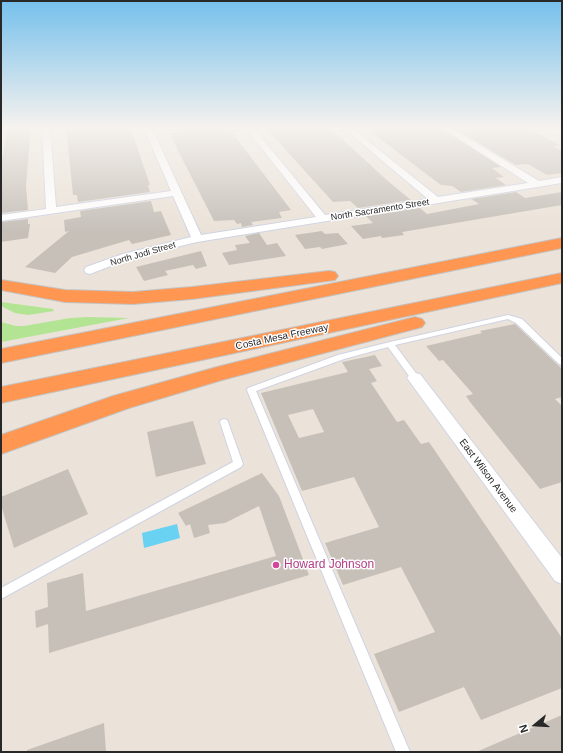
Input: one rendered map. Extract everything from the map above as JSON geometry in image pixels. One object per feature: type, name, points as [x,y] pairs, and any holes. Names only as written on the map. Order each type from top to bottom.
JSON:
[{"type":"highway","points":[[1,356],[562,243]]},
{"type":"highway","points":[[1,285],[65,296],[133,298],[192,293],[505,254]]},
{"type":"highway","name":"Costa Mesa Freeway","points":[[1,395],[562,278]]},
{"type":"highway","points":[[1,445],[121,402],[216,374],[431,319],[514,288]]},
{"type":"street","points":[[48,161],[50,211]]},
{"type":"street","points":[[163,161],[197,239]]},
{"type":"street","points":[[276,161],[323,219]]},
{"type":"street","points":[[388,161],[437,201]]},
{"type":"street","points":[[500,161],[537,184]]},
{"type":"street","name":"North Sacramento Street","points":[[197,239],[562,180]]},
{"type":"street","points":[[1,218],[177,193]]},
{"type":"street","name":"North Jodi Street","points":[[90,270],[127,256],[197,239]]},
{"type":"street","name":"East Wilson Avenue","points":[[415,378],[562,574]]},
{"type":"lane","points":[[403,752],[251,390],[340,357],[508,317],[519,321],[562,362]]},
{"type":"lane","points":[[390,344],[415,378]]},
{"type":"lane","points":[[1,594],[238,464],[224,422]]},
{"type":"green space","points":[[1,302],[53,309],[54,311],[28,315],[15,313],[1,306]]},
{"type":"green space","points":[[70,318],[129,318],[1,342],[1,322],[16,326],[24,326]]},
{"type":"water","points":[[177,524],[180,538],[144,548],[142,533]]},
{"type":"building","points":[[1,161],[28,161],[26,186],[28,210],[1,213]]},
{"type":"building","points":[[70,161],[142,161],[150,185],[148,185],[150,192],[78,202],[77,195],[73,195]]},
{"type":"building","points":[[183,161],[254,161],[291,210],[279,212],[282,218],[251,222],[253,225],[242,227],[241,223],[237,224],[234,220],[214,221]]},
{"type":"building","points":[[296,161],[366,161],[411,200],[358,208],[350,201],[333,202]]},
{"type":"building","points":[[409,161],[492,161],[501,167],[492,168],[504,177],[496,178],[506,185],[461,192],[452,186],[441,185]]},
{"type":"building","points":[[509,161],[562,161],[562,173],[547,175],[528,164],[516,165]]},
{"type":"building","points":[[516,192],[525,198],[562,192],[562,205],[402,232],[404,235],[382,238],[381,236],[363,239],[351,226],[373,223],[366,216],[420,208],[427,214],[479,204],[471,199]]},
{"type":"building","points":[[151,201],[154,212],[161,211],[171,235],[132,244],[129,240],[72,257],[55,273],[25,267],[69,231],[65,232],[64,220],[81,217],[80,211]]},
{"type":"building","points":[[28,219],[28,224],[30,224],[28,238],[1,242],[1,222]]},
{"type":"building","points":[[322,231],[325,234],[338,233],[348,244],[322,249],[320,247],[305,249],[295,235]]},
{"type":"building","points":[[259,233],[267,245],[277,243],[286,256],[229,265],[222,253],[237,250],[235,245],[250,243],[245,236]]},
{"type":"building","points":[[201,251],[207,266],[196,269],[193,265],[165,271],[168,275],[144,281],[136,267]]},
{"type":"building","points":[[515,324],[562,369],[562,397],[555,399],[562,406],[562,482],[540,489],[466,396],[473,394],[443,360],[439,361],[426,346],[482,333],[480,331]]},
{"type":"building","points":[[375,355],[382,366],[369,369],[377,381],[371,383],[397,422],[404,420],[421,444],[429,442],[562,638],[562,688],[481,720],[464,687],[399,712],[374,654],[435,632],[401,567],[343,585],[325,543],[379,527],[354,477],[302,491],[261,393],[348,372],[342,362]],"holes":[[[313,409],[324,432],[299,438],[288,415]]]},
{"type":"building","points":[[193,421],[206,464],[156,477],[147,432]]},
{"type":"building","points":[[68,469],[88,514],[14,548],[1,505],[1,497]]},
{"type":"building","name":"Howard Johnson","points":[[262,473],[279,496],[309,575],[49,653],[48,624],[36,628],[35,611],[48,607],[47,583],[83,573],[86,611],[276,556],[259,506],[225,523],[208,525],[210,533],[194,538],[190,524],[186,526],[178,513]]},
{"type":"building","points":[[562,715],[562,752],[476,752]]},
{"type":"building","points":[[104,723],[106,752],[27,752],[27,750]]},
{"type":"place","name":"Howard Johnson","points":[[276,565]]}]
